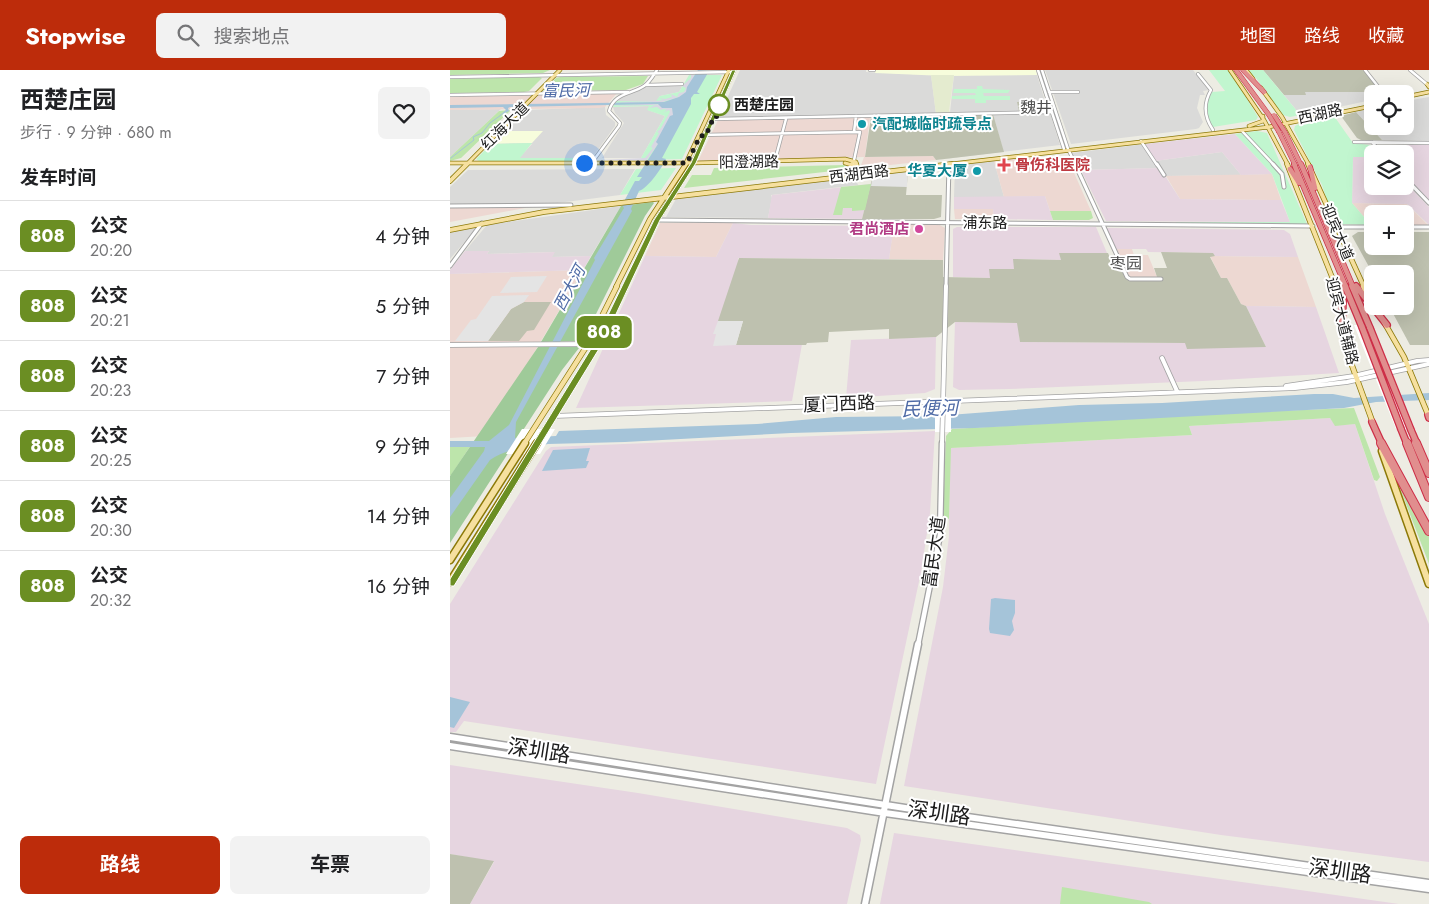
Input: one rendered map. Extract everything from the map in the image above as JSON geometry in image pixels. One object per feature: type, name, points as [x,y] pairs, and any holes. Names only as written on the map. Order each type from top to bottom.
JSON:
[{"type":"highway","name":"迎宾大道","points":[[1234,70],[1269,116],[1319,205],[1429,473]]},
{"type":"highway","name":"迎宾大道","points":[[1243,70],[1274,115],[1279,133],[1329,245],[1429,498]]},
{"type":"highway","points":[[1310,167],[1319,205]]},
{"type":"highway","points":[[1290,169],[1314,210]]},
{"type":"highway","points":[[1329,245],[1330,257],[1342,288],[1342,322]]},
{"type":"highway","points":[[1347,273],[1387,325]]},
{"type":"highway","points":[[1372,422],[1384,449],[1429,531]]},
{"type":"main road","name":"红海大道","points":[[450,177],[537,93],[555,70]]},
{"type":"main road","name":"红海大道","points":[[450,181],[516,109],[560,70]]},
{"type":"main road","name":"迎宾大道辅路","points":[[1234,70],[1268,125],[1279,133],[1290,169],[1340,300],[1344,338],[1360,392],[1429,584]]},
{"type":"main road","name":"迎宾大道辅路","points":[[1243,70],[1264,92],[1291,132],[1310,167],[1364,287]]},
{"type":"main road","points":[[450,582],[598,344],[657,220],[692,164],[713,119],[731,72]]},
{"type":"main road","points":[[450,560],[588,344],[650,219],[686,164],[731,72]]},
{"type":"main road","points":[[1414,96],[1429,93]]},
{"type":"main road","name":"西湖路","points":[[1268,125],[1364,107]]},
{"type":"main road","points":[[1278,112],[1284,118],[1293,119],[1319,116]]},
{"type":"main road","points":[[1225,129],[1260,123],[1264,120],[1262,114]]},
{"type":"main road","points":[[1291,132],[1290,127],[1294,124],[1319,116]]},
{"type":"main road","name":"西湖西路","points":[[450,228],[641,198],[1268,125]]},
{"type":"main road","name":"西湖西路","points":[[855,174],[1268,125]]},
{"type":"main road","points":[[1215,131],[1261,129],[1279,133]]},
{"type":"main road","points":[[853,161],[857,164],[855,174]]},
{"type":"main road","name":"阳澄湖路","points":[[774,163],[853,161]]},
{"type":"main road","name":"阳澄湖路","points":[[450,164],[846,163],[852,166]]},
{"type":"main road","points":[[852,166],[855,174]]},
{"type":"main road","name":"西湖西路","points":[[450,228],[571,205],[620,201]]},
{"type":"main road","name":"迎宾大道辅路","points":[[1380,315],[1387,325],[1407,365],[1429,417]]},
{"type":"street","points":[[1038,70],[1066,148],[1127,277],[1130,279],[1161,279]]},
{"type":"street","points":[[1042,70],[1066,148]]},
{"type":"street","points":[[1365,70],[1377,85]]},
{"type":"street","points":[[1413,71],[1428,85]]},
{"type":"street","points":[[613,103],[626,94],[647,85],[656,72]]},
{"type":"street","points":[[450,77],[731,72]]},
{"type":"street","points":[[1198,74],[1211,90],[1206,100],[1204,111],[1215,131]]},
{"type":"street","points":[[593,164],[620,124],[611,115],[610,107],[613,103],[628,92],[647,85],[682,84]]},
{"type":"street","points":[[450,95],[628,92]]},
{"type":"street","points":[[1045,92],[1078,92]]},
{"type":"street","points":[[713,119],[1052,112]]},
{"type":"street","points":[[854,132],[856,116]]},
{"type":"street","points":[[774,163],[786,119]]},
{"type":"street","points":[[1241,131],[1282,174],[1284,187]]},
{"type":"street","points":[[700,136],[860,132],[852,166]]},
{"type":"street","points":[[1141,141],[1164,176]]},
{"type":"street","points":[[1354,142],[1429,143]]},
{"type":"street","name":"富民大道","points":[[865,904],[940,535],[942,400],[947,309],[949,164]]},
{"type":"street","points":[[1414,187],[1429,203]]},
{"type":"street","points":[[450,206],[571,205]]},
{"type":"street","name":"浦东路","points":[[657,220],[1313,226]]},
{"type":"street","points":[[450,266],[482,223]]},
{"type":"street","points":[[1336,227],[1364,227]]},
{"type":"street","points":[[1414,227],[1429,227]]},
{"type":"street","points":[[450,345],[598,344]]},
{"type":"street","points":[[1162,358],[1177,391]]},
{"type":"street","points":[[1407,365],[1429,360]]},
{"type":"street","points":[[1407,365],[1429,364]]},
{"type":"street","name":"厦门西路","points":[[554,416],[1275,387],[1296,388],[1356,378],[1407,365]]},
{"type":"street","name":"深圳路","points":[[450,737],[886,805],[1429,883]]},
{"type":"street","name":"深圳路","points":[[450,746],[884,813],[1429,889]]},
{"type":"shaded area","name":"西楚庄园","points":[[740,70],[866,70],[866,72],[931,75],[936,114],[718,118]]},
{"type":"shaded area","points":[[876,70],[1036,70],[1037,75],[945,76],[875,73]]},
{"type":"shaded area","points":[[1045,70],[1193,70],[1209,90],[1203,91],[1205,95],[1200,95],[1197,108],[1203,122],[1196,129],[1071,144]]},
{"type":"shaded area","points":[[1209,70],[1229,70],[1258,117],[1256,120],[1213,127],[1207,114],[1208,101],[1212,92],[1225,91]]},
{"type":"shaded area","points":[[1247,70],[1263,70],[1297,111],[1310,113],[1290,117],[1283,115],[1256,78]]},
{"type":"shaded area","points":[[1263,70],[1364,70],[1376,85],[1364,85],[1364,92],[1305,92],[1306,95],[1284,95]]},
{"type":"shaded area","points":[[689,75],[722,75],[682,159],[643,160],[641,158],[665,116],[647,110],[649,106],[613,107],[616,101],[656,101],[660,96],[679,92]]},
{"type":"shaded area","points":[[691,75],[694,75],[686,93],[679,97],[653,105],[659,104],[668,107],[666,108],[672,108],[674,115],[666,125],[658,144],[646,161],[600,160],[645,158],[653,148],[651,147],[659,133],[657,132],[670,112],[669,110],[663,113],[667,110],[661,110],[657,107],[649,108],[655,105],[613,106],[653,103],[616,102],[657,101],[663,100],[659,98],[672,97],[671,94],[677,97],[686,88],[682,86],[691,78]]},
{"type":"shaded area","points":[[931,75],[954,75],[949,111],[952,113],[936,114]]},
{"type":"shaded area","points":[[954,75],[1037,75],[1048,111],[950,113]]},
{"type":"shaded area","points":[[650,85],[683,85],[679,92],[660,96],[657,101],[616,101],[632,91]]},
{"type":"shaded area","points":[[977,86],[982,86],[983,89],[1010,90],[1008,93],[983,93],[984,96],[1010,96],[1010,100],[986,100],[986,103],[975,103],[975,99],[952,99],[952,96],[976,95],[975,93],[953,93],[954,89],[977,89]]},
{"type":"shaded area","points":[[1305,92],[1364,92],[1364,102],[1310,113],[1297,111],[1284,95],[1305,95]]},
{"type":"shaded area","points":[[617,93],[605,107],[598,108],[450,110],[450,96]]},
{"type":"shaded area","points":[[1429,97],[1429,141],[1382,140],[1377,135],[1414,135],[1414,100]]},
{"type":"shaded area","points":[[1044,101],[1048,111],[1019,111],[1017,102]]},
{"type":"shaded area","points":[[650,106],[648,110],[665,116],[641,158],[602,158],[624,123],[615,113],[613,107]]},
{"type":"shaded area","points":[[605,107],[606,115],[615,122],[615,126],[592,158],[519,158],[532,144],[491,144],[525,110]]},
{"type":"shaded area","points":[[501,109],[450,157],[450,110]]},
{"type":"shaded area","points":[[1364,110],[1364,121],[1356,112]]},
{"type":"shaded area","points":[[1356,112],[1364,121],[1364,135],[1377,135],[1382,140],[1361,140],[1357,138],[1341,116]]},
{"type":"shaded area","points":[[1050,113],[1060,145],[936,160],[1003,150],[993,114]]},
{"type":"shaded area","points":[[993,114],[1004,152],[936,160],[933,156],[865,157],[871,117]]},
{"type":"shaded area","points":[[1334,116],[1353,143],[1371,145],[1364,145],[1364,157],[1353,157],[1352,203],[1364,217],[1364,225],[1339,224],[1334,222],[1322,185],[1294,130],[1295,126]]},
{"type":"shaded area","points":[[870,117],[865,157],[933,156],[936,160],[863,168],[860,168],[864,157],[698,161],[718,120]]},
{"type":"shaded area","points":[[504,131],[543,131],[532,143],[491,144]]},
{"type":"shaded area","points":[[1257,131],[1267,133],[1307,224],[1177,224],[1176,222],[1290,222],[1272,174],[1235,134]]},
{"type":"shaded area","points":[[1235,134],[1272,174],[1241,175],[1222,152],[1155,161],[1145,144]]},
{"type":"shaded area","points":[[532,143],[520,158],[592,158],[588,161],[479,161],[476,159],[491,144]]},
{"type":"shaded area","points":[[1145,144],[1155,161],[1222,152],[1241,175],[1166,176],[1160,168],[1081,170],[1072,153]]},
{"type":"shaded area","points":[[1414,145],[1429,145],[1429,201],[1414,185]]},
{"type":"shaded area","points":[[1031,156],[1037,157],[1041,167],[1071,166],[1091,211],[1050,211],[1045,196],[1004,197],[994,161]]},
{"type":"shaded area","points":[[1353,157],[1364,157],[1364,195],[1414,195],[1414,191],[1429,207],[1429,225],[1414,211],[1414,205],[1352,203]]},
{"type":"shaded area","points":[[994,161],[1004,197],[954,197],[955,165]]},
{"type":"shaded area","points":[[676,168],[661,190],[620,195],[636,169]]},
{"type":"shaded area","points":[[1160,168],[1180,199],[1281,200],[1290,222],[1106,221],[1081,170]]},
{"type":"shaded area","points":[[635,169],[620,195],[542,205],[450,205],[450,187],[468,170]]},
{"type":"shaded area","points":[[908,172],[906,195],[942,195],[941,217],[934,219],[862,219],[873,175]]},
{"type":"shaded area","points":[[908,172],[907,187],[871,186],[873,175]]},
{"type":"shaded area","points":[[1272,174],[1281,200],[1180,199],[1166,176]]},
{"type":"shaded area","points":[[855,177],[858,185],[771,195],[768,218],[666,217],[676,199]]},
{"type":"shaded area","points":[[871,184],[862,219],[768,218],[772,195]]},
{"type":"shaded area","points":[[1045,196],[1053,220],[994,219],[993,209],[954,209],[954,197]]},
{"type":"shaded area","points":[[1352,203],[1408,205],[1364,205],[1364,217]]},
{"type":"shaded area","points":[[621,206],[591,256],[552,257],[554,252],[487,254],[489,251],[465,251],[487,225]]},
{"type":"shaded area","points":[[450,207],[530,207],[450,222]]},
{"type":"shaded area","points":[[954,209],[993,209],[994,219],[955,219]]},
{"type":"shaded area","points":[[1414,211],[1428,225],[1414,225]]},
{"type":"shaded area","points":[[660,223],[733,223],[716,257],[645,256]]},
{"type":"shaded area","points":[[733,223],[751,225],[894,226],[889,259],[738,258],[736,345],[802,344],[792,401],[576,408],[645,256],[716,257]]},
{"type":"shaded area","points":[[894,224],[938,224],[945,228],[943,260],[889,259]]},
{"type":"shaded area","points":[[478,226],[450,259],[450,232]]},
{"type":"shaded area","points":[[957,227],[1096,227],[1107,253],[1060,253],[1061,260],[1014,259],[1015,269],[990,269],[990,278],[953,277],[953,229]]},
{"type":"shaded area","points":[[1106,228],[1284,230],[1290,234],[1298,257],[1215,256],[1212,253],[1148,252],[1146,249],[1115,249]]},
{"type":"shaded area","points":[[1358,232],[1364,232],[1364,255],[1414,255],[1414,232],[1429,232],[1429,345],[1410,345],[1394,315],[1414,315],[1414,265],[1368,265],[1352,236]]},
{"type":"shaded area","points":[[1115,249],[1132,249],[1134,255],[1148,255],[1157,277],[1129,277]]},
{"type":"shaded area","points":[[465,251],[489,251],[487,254],[555,252],[552,257],[591,256],[583,270],[450,274],[450,270]]},
{"type":"shaded area","points":[[1161,252],[1213,253],[1215,256],[1210,257],[1221,278],[1227,278],[1241,304],[1246,306],[1266,347],[1187,349],[1185,343],[1020,342],[1017,323],[955,322],[936,337],[889,339],[889,329],[829,332],[828,342],[807,343],[806,345],[736,345],[743,321],[718,321],[739,258],[943,260],[943,277],[990,278],[989,269],[1014,269],[1013,259],[1061,260],[1059,253],[1108,253],[1113,265],[1119,265],[1125,277],[1157,277],[1154,268],[1167,268]]},
{"type":"shaded area","points":[[1210,256],[1298,257],[1316,307],[1246,306],[1241,304],[1227,278],[1221,278]]},
{"type":"shaded area","points":[[583,270],[485,436],[450,438],[450,274]]},
{"type":"shaded area","points":[[547,276],[537,292],[500,293],[511,277]]},
{"type":"shaded area","points":[[529,295],[524,302],[511,309],[488,341],[455,341],[471,320],[476,319],[492,296]]},
{"type":"shaded area","points":[[524,302],[551,302],[534,330],[527,331],[519,341],[488,341],[511,309]]},
{"type":"shaded area","points":[[1246,306],[1316,307],[1339,373],[1009,389],[959,390],[953,387],[955,322],[1018,323],[1020,342],[1185,343],[1266,347]]},
{"type":"shaded area","points":[[718,321],[743,321],[736,345],[713,346],[716,334],[713,334]]},
{"type":"shaded area","points":[[936,337],[935,389],[925,393],[846,398],[851,340]]},
{"type":"shaded area","points":[[1330,418],[1335,425],[1355,424],[1385,514],[1429,624],[1429,862],[1221,835],[904,786],[943,587],[949,536],[950,448],[1192,435],[1189,426]]},
{"type":"shaded area","points":[[935,431],[930,513],[921,572],[876,784],[464,721],[456,732],[450,732],[450,604],[546,451],[551,447]]},
{"type":"shaded area","points":[[450,765],[638,793],[847,828],[860,835],[861,840],[847,904],[470,904],[494,862],[450,854]]},
{"type":"shaded area","points":[[894,833],[1399,904],[880,904]]},
{"type":"shaded area","points":[[450,854],[494,861],[470,904],[450,904]]},
{"type":"green space","points":[[450,70],[550,70],[543,73],[450,75]]},
{"type":"green space","points":[[648,76],[643,84],[626,90],[543,91],[556,78],[560,77]]},
{"type":"green space","points":[[542,78],[529,91],[524,92],[450,93],[450,79]]},
{"type":"green space","points":[[511,110],[461,158],[450,161],[450,157],[499,111]]},
{"type":"green space","points":[[845,165],[847,168],[842,170],[684,188],[692,175],[711,175],[714,168]]},
{"type":"green space","points":[[871,184],[865,210],[852,211],[852,208],[843,208],[842,215],[833,215],[841,187]]},
{"type":"green space","points":[[653,202],[584,338],[577,341],[541,342],[621,206]]},
{"type":"green space","points":[[1050,211],[1091,211],[1093,218],[1089,220],[1053,220]]},
{"type":"green space","points":[[538,347],[579,348],[562,370],[450,543],[450,476]]},
{"type":"green space","points":[[1354,408],[1380,477],[1377,481],[1374,480],[1355,424],[1335,426],[1330,418],[1189,426],[1192,435],[951,448],[949,519],[943,516],[946,436],[952,429],[1229,413]]},
{"type":"green space","points":[[471,445],[451,475],[450,475],[450,446]]},
{"type":"green space","points":[[1400,488],[1405,489],[1429,534],[1429,564]]},
{"type":"green space","points":[[1062,887],[1149,902],[1152,904],[1060,904]]},
{"type":"water","points":[[698,70],[709,71],[697,92],[700,94],[694,94],[691,98],[691,104],[662,158],[666,159],[661,167],[650,182],[639,191],[631,209],[632,211],[516,422],[515,438],[556,436],[559,431],[757,424],[836,417],[936,416],[1079,405],[1162,403],[1314,394],[1333,394],[1354,398],[1429,393],[1429,400],[1376,402],[1344,408],[975,428],[791,433],[548,444],[503,453],[490,460],[450,517],[450,498],[484,451],[485,447],[479,443],[489,441],[509,425],[595,260],[594,258],[624,208],[622,205],[635,181],[639,181],[642,177],[637,177],[658,144],[656,142],[670,116],[673,115],[672,108],[662,108],[658,104],[510,107],[508,108],[509,111],[499,116],[506,110],[503,107],[450,108],[450,105],[664,102],[679,97],[686,92],[687,87]]},
{"type":"water","points":[[590,448],[586,461],[589,461],[586,468],[542,471],[553,450]]},
{"type":"water","points":[[991,599],[1015,600],[1015,613],[1012,621],[1014,630],[1010,636],[990,633]]},
{"type":"water","points":[[450,697],[470,702],[454,728],[450,727]]},
{"type":"pier","points":[[1354,325],[1371,326],[1416,431],[1396,429]]},
{"type":"pier","points":[[935,410],[951,410],[951,432],[935,432]]},
{"type":"pier","points":[[522,429],[555,429],[540,454],[506,454]]},
{"type":"waterway","points":[[451,158],[474,140],[473,137],[482,133],[490,123],[501,115]]},
{"type":"waterway","points":[[450,444],[489,444]]},
{"type":"bus line","name":"808","points":[[450,582],[598,344],[657,220],[693,163],[734,70]]},
{"type":"place","name":"西楚庄园","points":[[719,105]]},
{"type":"place","name":"汽配城临时疏导点","points":[[862,124]]},
{"type":"place","name":"骨伤科医院","points":[[1004,165]]},
{"type":"place","name":"华夏大厦","points":[[977,171]]},
{"type":"place","name":"君尚酒店","points":[[919,229]]},
{"type":"district","name":"魏井","points":[[1036,107]]},
{"type":"district","name":"枣园","points":[[1126,263]]},
{"type":"route","points":[[584,163],[687,163],[700,136],[706,135],[713,119],[716,119],[719,105]]},
{"type":"water label","name":"富民河","points":[[566,90]]},
{"type":"water label","name":"西大河","points":[[569,288]]},
{"type":"water label","name":"民便河","points":[[930,408]]}]
